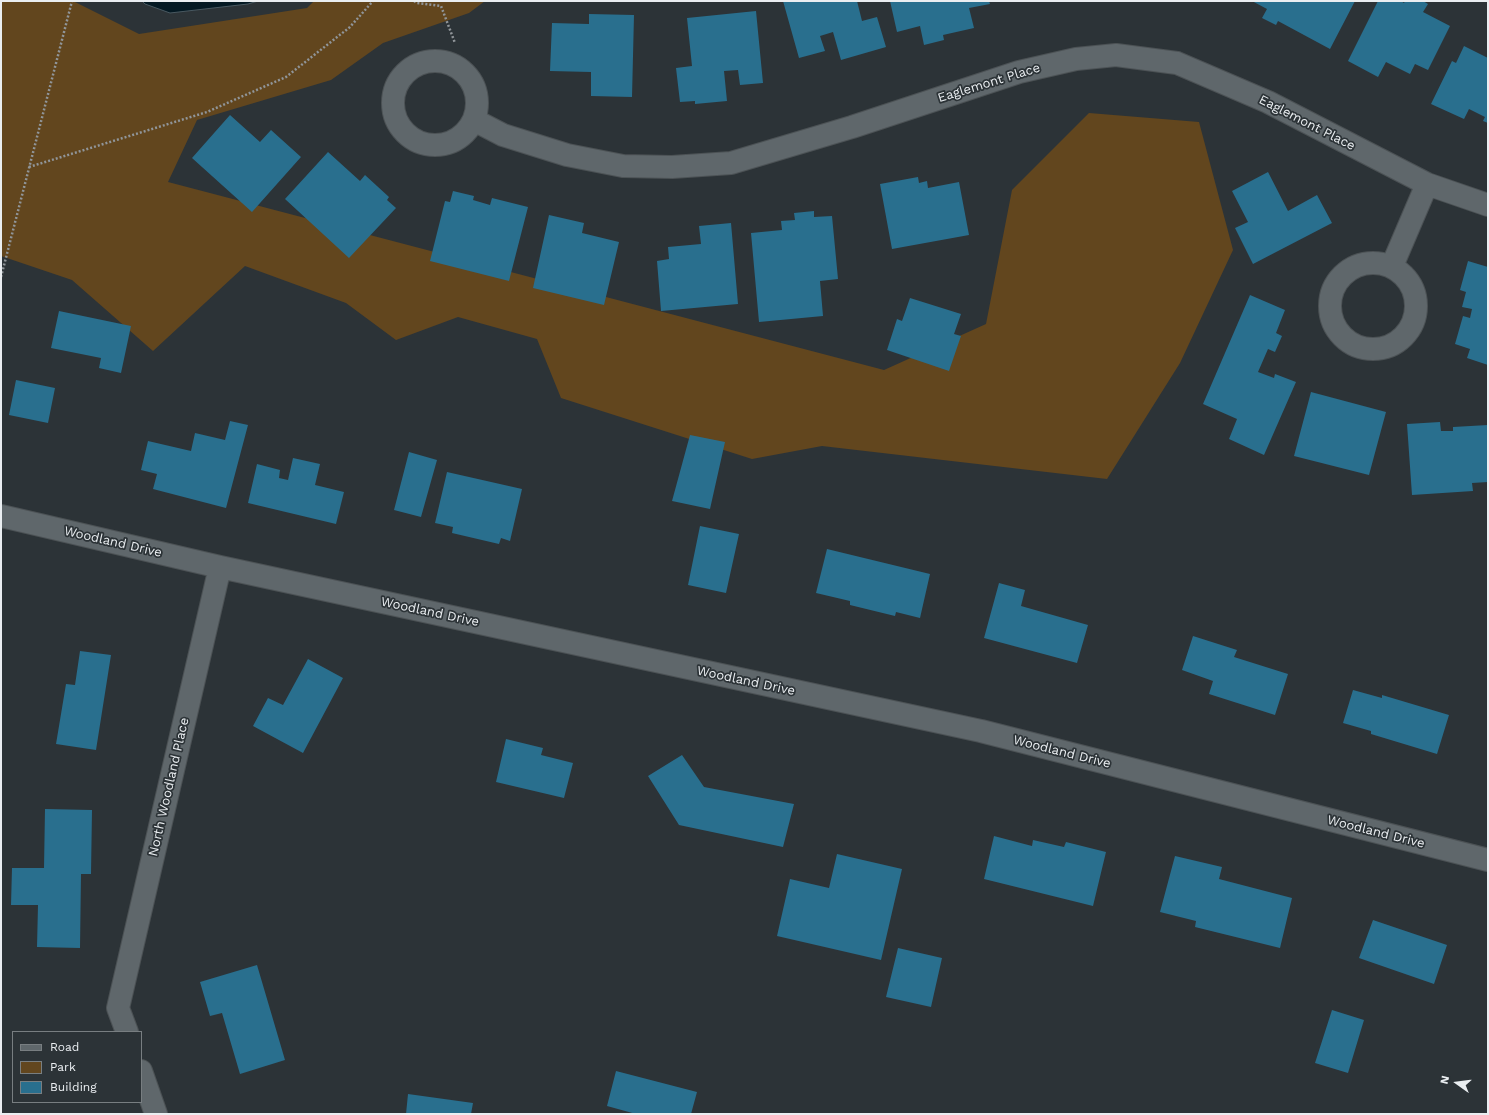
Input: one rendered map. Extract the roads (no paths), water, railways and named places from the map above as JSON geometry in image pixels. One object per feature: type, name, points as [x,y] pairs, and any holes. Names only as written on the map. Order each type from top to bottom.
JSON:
[{"type":"street","name":"Eaglemont Place","points":[[474,120],[503,134],[567,155],[623,166],[672,168],[731,163],[852,127],[1019,72],[1076,59],[1116,55],[1177,62],[1268,102],[1427,184],[1488,205]]},
{"type":"street","points":[[1392,266],[1427,184]]},
{"type":"street","name":"Woodland Drive","points":[[1,516],[220,567],[981,731],[1488,860]]},
{"type":"street","name":"North Woodland Place","points":[[127,1031],[118,1008],[220,567]]},
{"type":"street","points":[[142,1074],[156,1114]]},
{"type":"water","points":[[142,1],[258,1],[248,4],[170,13],[145,4]]}]
